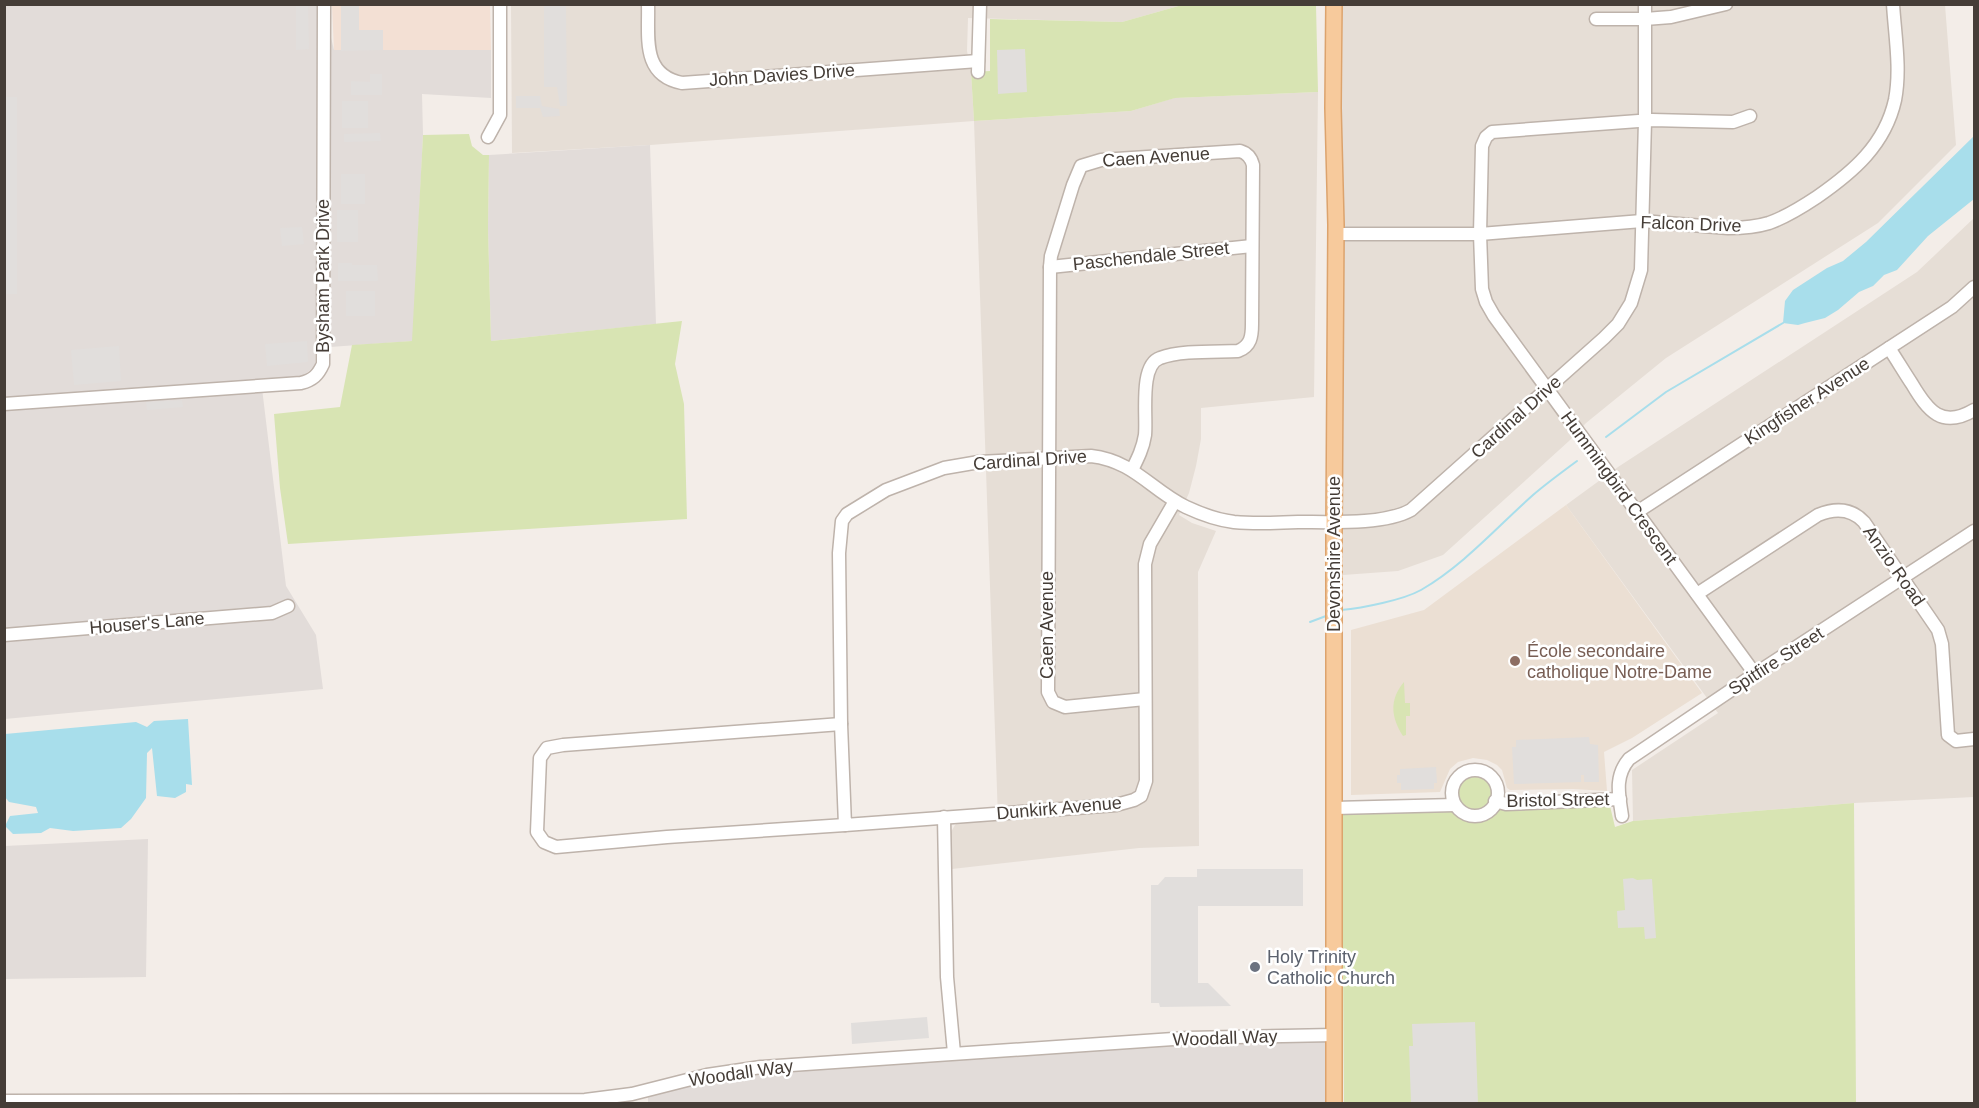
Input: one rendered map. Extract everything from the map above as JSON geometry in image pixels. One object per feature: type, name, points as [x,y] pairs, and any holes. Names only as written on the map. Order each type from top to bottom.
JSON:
[{"type":"main road","name":"Devonshire Avenue","points":[[1334,4],[1334,1104]]},
{"type":"street","name":"Bysham Park Drive","points":[[4,404],[301,383],[310,381],[319,373],[323,364],[324,4]]},
{"type":"street","points":[[488,137],[500,115],[501,4]]},
{"type":"street","name":"John Davies Drive","points":[[648,4],[649,49],[653,64],[664,76],[682,83],[978,66],[980,4]]},
{"type":"street","name":"Cardinal Drive","points":[[845,825],[839,553],[842,521],[847,514],[886,490],[944,468],[979,462],[1047,457],[1102,457],[1117,462],[1132,470],[1174,501],[1206,515],[1233,522],[1334,522],[1390,518],[1411,510],[1605,337],[1618,324],[1631,303],[1641,270],[1645,4]]},
{"type":"street","points":[[1596,19],[1645,20],[1677,16],[1726,4]]},
{"type":"street","name":"Falcon Drive","points":[[1335,234],[1480,234],[1642,221],[1728,228],[1763,224],[1794,211],[1847,176],[1878,141],[1890,117],[1898,76],[1893,4]]},
{"type":"street","name":"Hummingbird Crescent","points":[[1750,116],[1733,122],[1645,121],[1498,130],[1489,134],[1482,146],[1480,234],[1482,289],[1486,302],[1755,674]]},
{"type":"street","name":"Caen Avenue","points":[[1132,470],[1143,444],[1146,426],[1146,376],[1152,362],[1172,355],[1238,351],[1249,344],[1252,331],[1253,165],[1252,159],[1245,152],[1101,160],[1082,166],[1054,246],[1050,267],[1047,457],[1047,687],[1049,697],[1053,702],[1064,706],[1145,699]]},
{"type":"street","name":"Paschendale Street","points":[[1050,267],[1252,246]]},
{"type":"street","name":"Kingfisher Avenue","points":[[1637,512],[1954,306],[1974,287]]},
{"type":"street","points":[[1890,348],[1923,402],[1934,414],[1954,418],[1962,417],[1974,410]]},
{"type":"street","name":"Dunkirk Avenue","points":[[944,818],[1116,805],[1134,800],[1141,795],[1146,781],[1146,558],[1150,544],[1174,501]]},
{"type":"street","name":"Anzio Road","points":[[1697,594],[1818,515],[1835,510],[1848,511],[1859,517],[1935,623],[1940,637],[1948,735],[1956,741],[1974,740]]},
{"type":"street","name":"Spitfire Street","points":[[1622,816],[1619,778],[1622,768],[1629,759],[1974,531]]},
{"type":"street","name":"Houser's Lane","points":[[4,635],[272,613],[288,606]]},
{"type":"street","points":[[841,724],[547,748],[540,758],[537,832],[544,842],[556,847],[944,818],[947,977],[954,1053]]},
{"type":"street","name":"Bristol Street","points":[[1473,770],[1488,774],[1497,787],[1496,801],[1487,812],[1480,815],[1464,813],[1455,805],[1452,791],[1454,783],[1465,772],[1473,770]]},
{"type":"street","name":"Bristol Street","points":[[1496,801],[1506,804],[1620,799]]},
{"type":"street","name":"Bristol Street","points":[[1334,808],[1455,805]]},
{"type":"street","name":"Woodall Way","points":[[4,1101],[585,1100],[632,1094],[707,1075],[761,1067],[1188,1038],[1334,1035]]},
{"type":"shaded area","points":[[5,5],[323,5],[334,50],[491,50],[491,98],[422,94],[423,135],[413,341],[330,347],[330,302],[316,289],[315,366],[303,376],[261,380],[286,586],[316,635],[323,689],[5,719]]},
{"type":"shaded area","points":[[296,5],[308,5],[309,49],[296,50]]},
{"type":"shaded area","points":[[332,5],[490,5],[491,50],[334,50]]},
{"type":"shaded area","points":[[341,5],[359,5],[359,30],[383,30],[383,50],[341,51]]},
{"type":"shaded area","points":[[511,5],[1182,5],[1122,22],[968,18],[967,51],[971,72],[974,121],[512,153]]},
{"type":"shaded area","points":[[544,5],[566,5],[567,106],[560,106],[557,87],[544,87]]},
{"type":"shaded area","points":[[1343,5],[1945,5],[1956,145],[1878,223],[1666,358],[1586,423],[1443,555],[1398,571],[1343,575],[1340,341]]},
{"type":"shaded area","points":[[1025,49],[1027,92],[998,94],[997,50]]},
{"type":"shaded area","points":[[370,74],[382,74],[382,95],[351,95],[351,81],[370,82]]},
{"type":"shaded area","points":[[1318,92],[1314,397],[1201,408],[1201,439],[1196,466],[1189,493],[1179,515],[1192,523],[1216,531],[1198,572],[1199,846],[1139,848],[952,869],[951,832],[955,825],[959,822],[998,819],[974,121],[1131,111],[1174,98]]},
{"type":"shaded area","points":[[516,96],[540,96],[542,106],[559,109],[560,116],[543,117],[540,108],[516,108]]},
{"type":"shaded area","points":[[5,97],[17,97],[17,294],[5,294]]},
{"type":"shaded area","points":[[342,101],[368,101],[368,128],[342,128]]},
{"type":"shaded area","points":[[380,133],[381,141],[344,142],[344,134]]},
{"type":"shaded area","points":[[650,145],[656,324],[491,341],[489,155]]},
{"type":"shaded area","points":[[341,174],[365,174],[365,204],[341,204]]},
{"type":"shaded area","points":[[337,210],[358,210],[358,242],[337,242]]},
{"type":"shaded area","points":[[1974,218],[1974,797],[1854,803],[1633,821],[1632,770],[1718,713],[1566,505],[1618,467],[1917,272]]},
{"type":"shaded area","points":[[302,227],[304,244],[282,246],[280,228]]},
{"type":"shaded area","points":[[338,263],[377,265],[378,281],[338,281]]},
{"type":"shaded area","points":[[346,291],[375,291],[375,316],[346,316]]},
{"type":"shaded area","points":[[307,341],[308,362],[267,366],[265,344]]},
{"type":"shaded area","points":[[119,346],[121,381],[74,385],[71,350]]},
{"type":"shaded area","points":[[182,400],[183,407],[147,410],[146,402]]},
{"type":"shaded area","name":"École secondaire catholique Notre-Dame","points":[[1566,505],[1702,693],[1632,738],[1604,752],[1607,791],[1510,790],[1507,788],[1502,770],[1497,765],[1487,760],[1473,758],[1458,762],[1450,769],[1440,792],[1351,795],[1351,630],[1424,610]]},
{"type":"shaded area","points":[[1589,737],[1590,744],[1598,745],[1599,782],[1584,782],[1584,775],[1581,775],[1581,782],[1514,784],[1512,747],[1516,747],[1516,740]]},
{"type":"shaded area","points":[[1436,767],[1437,783],[1434,783],[1434,789],[1401,790],[1401,783],[1397,783],[1400,769]]},
{"type":"shaded area","points":[[148,839],[146,977],[5,979],[5,846]]},
{"type":"shaded area","points":[[1197,869],[1303,869],[1303,906],[1198,906],[1198,983],[1208,983],[1231,1006],[1160,1007],[1159,1003],[1151,1003],[1151,885],[1158,885],[1165,877],[1197,877]]},
{"type":"shaded area","points":[[1623,879],[1652,879],[1656,938],[1645,939],[1644,927],[1618,928],[1617,911],[1625,910]]},
{"type":"shaded area","points":[[927,1017],[929,1038],[852,1044],[851,1023]]},
{"type":"shaded area","points":[[1475,1022],[1478,1103],[1411,1103],[1409,1046],[1413,1046],[1412,1024]]},
{"type":"shaded area","points":[[1334,1035],[1334,1103],[648,1104],[648,1090],[761,1067]]},
{"type":"green space","points":[[1182,5],[1316,5],[1318,92],[1175,98],[1131,111],[974,121],[971,72],[990,71],[990,19],[1122,22]]},
{"type":"green space","points":[[469,134],[472,146],[483,155],[489,155],[491,341],[682,321],[675,364],[684,404],[687,519],[288,544],[280,488],[274,414],[340,407],[352,345],[412,341],[423,135]]},
{"type":"green space","points":[[1404,682],[1405,703],[1410,703],[1410,716],[1406,716],[1406,735],[1403,736],[1393,709],[1396,695]]},
{"type":"green space","points":[[1475,776],[1487,781],[1492,793],[1487,805],[1475,810],[1463,805],[1458,793],[1463,781]]},
{"type":"green space","points":[[1854,803],[1856,1103],[1344,1103],[1342,815],[1452,810],[1472,820],[1483,818],[1502,808],[1606,805],[1610,806],[1615,827],[1633,821]]},
{"type":"water","points":[[1974,136],[1974,199],[1928,236],[1897,270],[1884,275],[1873,286],[1859,292],[1838,310],[1825,318],[1798,325],[1783,323],[1785,301],[1793,290],[1827,268],[1843,261],[1866,242]]},
{"type":"water","points":[[188,719],[192,785],[186,784],[186,792],[175,798],[157,796],[152,748],[147,753],[146,798],[131,819],[121,828],[73,831],[50,828],[41,833],[13,834],[5,826],[10,816],[38,813],[36,807],[9,802],[5,797],[5,734],[136,722],[147,727],[154,721]]},
{"type":"waterway","points":[[1606,437],[1666,392],[1783,323]]},
{"type":"waterway","points":[[1341,610],[1404,597],[1437,580],[1466,557],[1533,495],[1577,461]]},
{"type":"waterway","points":[[1310,622],[1326,616]]},
{"type":"place","name":"École secondaire catholique Notre-Dame","points":[[1515,661]]},
{"type":"place","name":"Holy Trinity Catholic Church","points":[[1255,967]]}]
